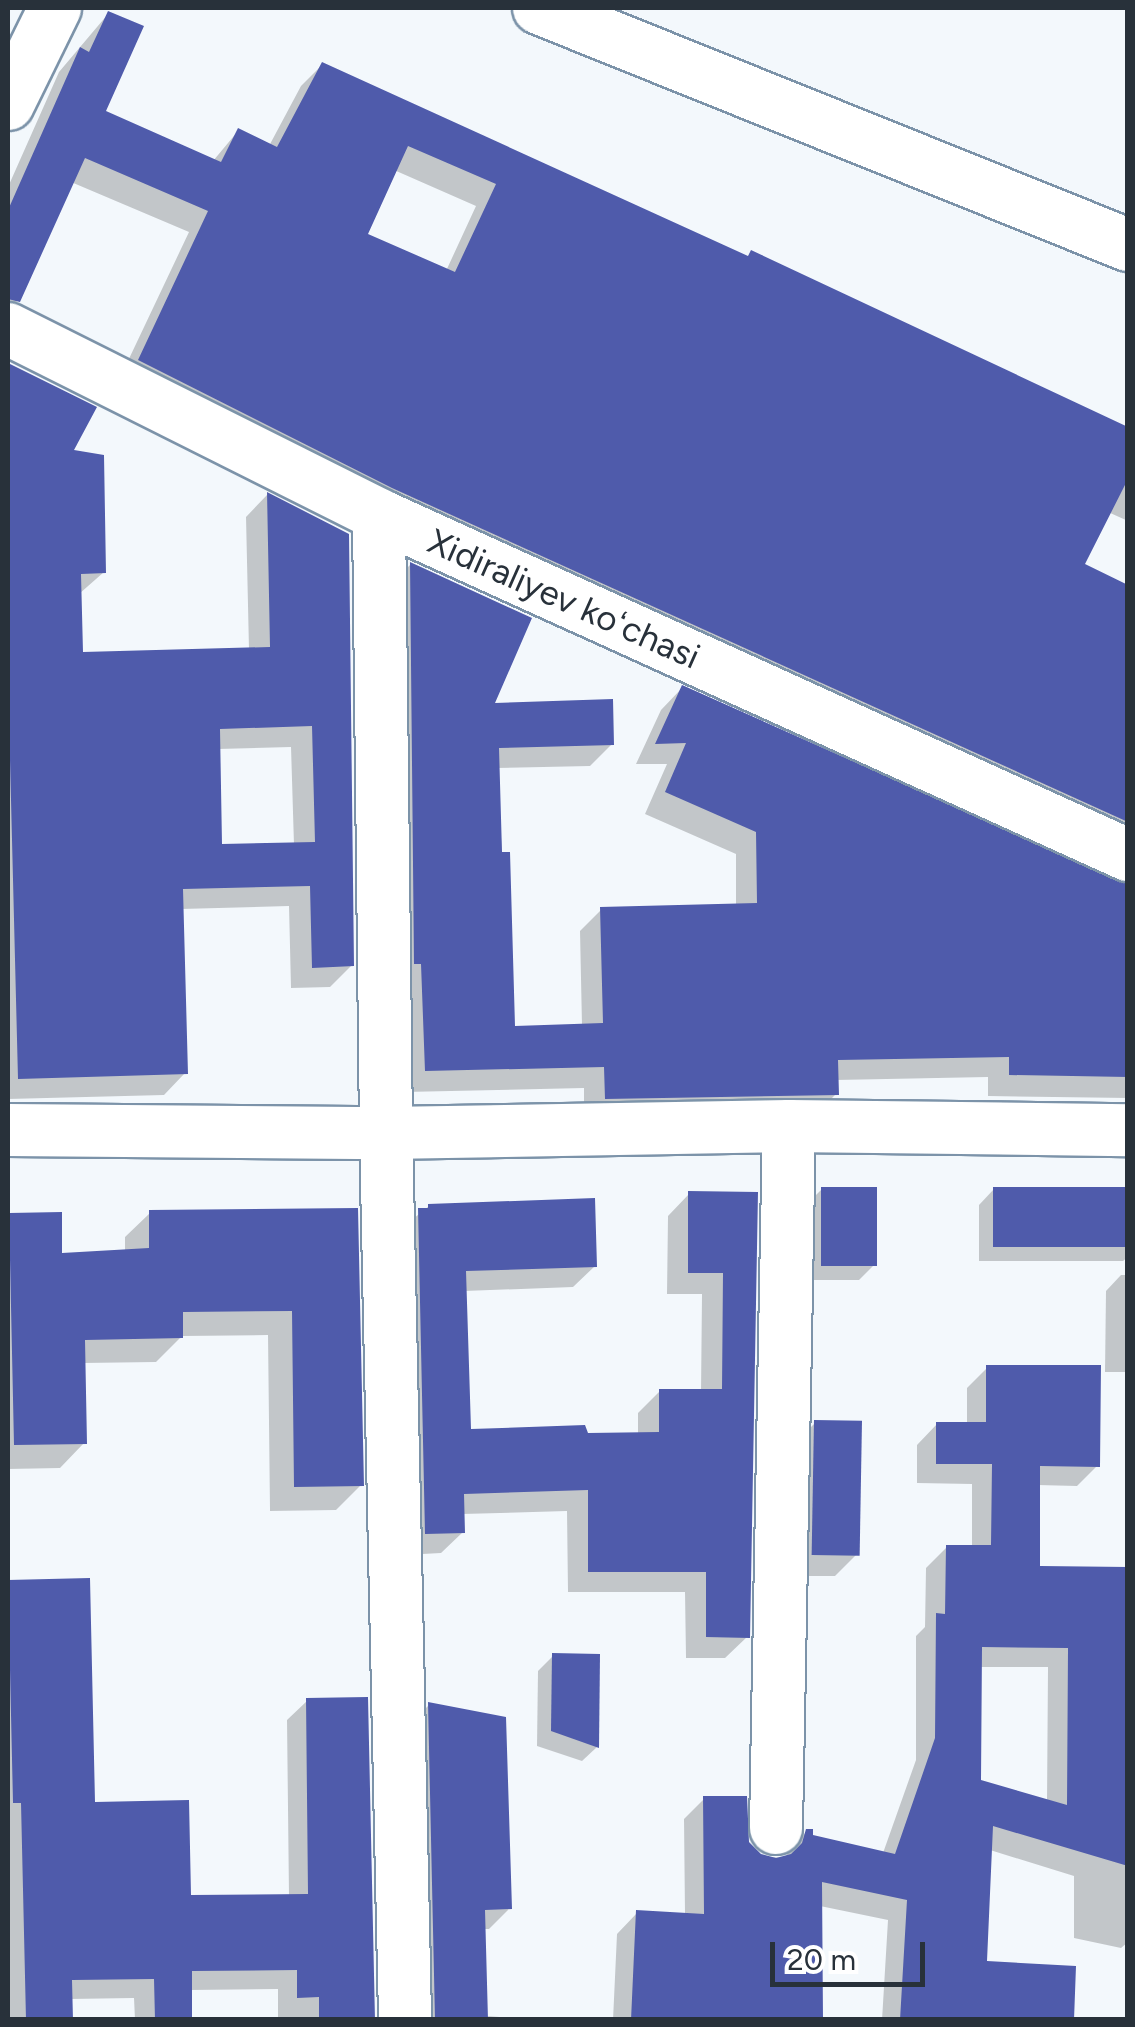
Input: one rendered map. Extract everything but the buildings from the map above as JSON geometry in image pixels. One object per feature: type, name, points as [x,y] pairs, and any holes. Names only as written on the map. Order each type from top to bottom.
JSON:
[{"type":"street","points":[[8,104],[54,8]]},
{"type":"street","points":[[539,8],[1128,244]]},
{"type":"street","name":"Xidiraliyev koʻchasi","points":[[8,329],[379,516],[1128,855]]},
{"type":"street","points":[[379,516],[386,1133],[405,2020]]},
{"type":"street","points":[[776,1828],[789,1126]]},
{"type":"street","points":[[8,1130],[386,1133],[789,1126],[1128,1130]]}]
